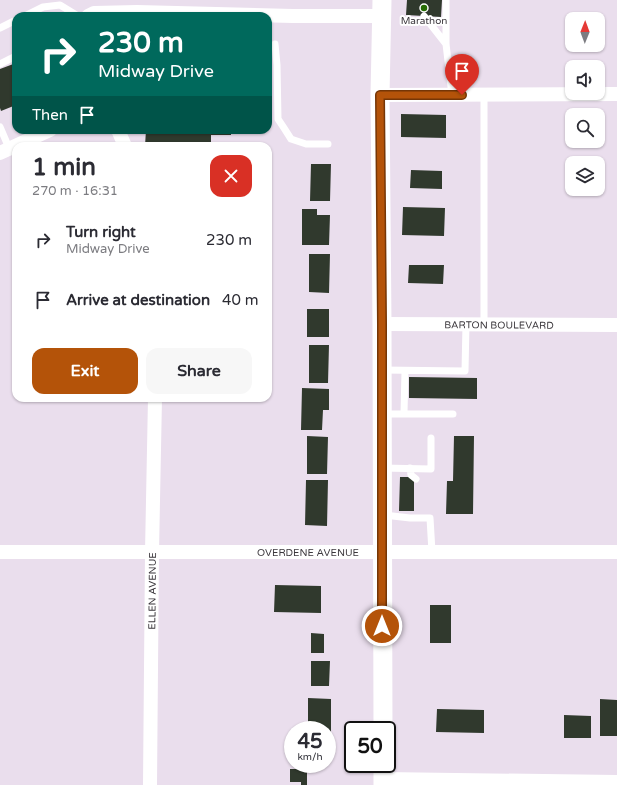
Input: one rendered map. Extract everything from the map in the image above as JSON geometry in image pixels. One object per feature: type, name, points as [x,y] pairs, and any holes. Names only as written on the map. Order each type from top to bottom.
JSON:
[{"type":"main road","points":[[382,8],[380,95],[383,721]]},
{"type":"street","points":[[272,15],[293,16],[382,8]]},
{"type":"street","points":[[380,95],[617,94]]},
{"type":"street","points":[[24,142],[41,134]]},
{"type":"street","name":"BARTON BOULEVARD","points":[[382,324],[617,325]]},
{"type":"street","name":"ELLEN AVENUE","points":[[150,785],[155,402]]},
{"type":"street","name":"OVERDENE AVENUE","points":[[0,552],[617,552]]},
{"type":"street","points":[[383,776],[617,782]]},
{"type":"lane","points":[[446,0],[446,44],[452,95]]},
{"type":"lane","points":[[33,12],[43,7],[60,5],[71,12]]},
{"type":"lane","points":[[424,16],[446,44]]},
{"type":"lane","points":[[0,28],[12,22]]},
{"type":"lane","points":[[275,44],[278,119],[291,138],[306,144],[328,144]]},
{"type":"lane","points":[[0,64],[12,58]]},
{"type":"lane","points":[[484,95],[484,324]]},
{"type":"lane","points":[[0,127],[5,151]]},
{"type":"lane","points":[[382,370],[465,371],[466,324]]},
{"type":"lane","points":[[404,414],[405,371]]},
{"type":"lane","points":[[382,414],[453,414]]},
{"type":"lane","points":[[382,468],[410,475],[431,469],[431,438]]},
{"type":"lane","points":[[382,515],[410,514],[430,518],[432,552]]},
{"type":"building","name":"Marathon","points":[[407,0],[442,0],[441,17],[406,15]]},
{"type":"building","points":[[12,64],[12,107],[1,111],[0,108],[0,69]]},
{"type":"building","points":[[401,114],[446,115],[446,138],[401,137]]},
{"type":"building","points":[[146,134],[231,134],[211,135],[211,142],[145,142]]},
{"type":"building","points":[[311,164],[331,164],[330,201],[310,201]]},
{"type":"building","points":[[411,170],[442,171],[442,189],[410,188]]},
{"type":"building","points":[[403,207],[445,208],[444,236],[402,235]]},
{"type":"building","points":[[302,209],[317,209],[317,215],[330,215],[329,245],[302,245]]},
{"type":"building","points":[[309,254],[330,254],[329,293],[309,292]]},
{"type":"building","points":[[409,265],[444,265],[443,284],[408,283]]},
{"type":"building","points":[[307,309],[329,309],[329,337],[307,337]]},
{"type":"building","points":[[309,345],[329,345],[328,383],[309,383]]},
{"type":"building","points":[[409,377],[477,378],[477,399],[409,398]]},
{"type":"building","points":[[302,388],[329,389],[329,410],[323,410],[322,430],[301,430]]},
{"type":"building","points":[[307,436],[328,437],[327,474],[307,474]]},
{"type":"building","points":[[454,436],[474,436],[473,514],[446,514],[447,481],[453,481]]},
{"type":"building","points":[[400,477],[414,477],[414,511],[399,511]]},
{"type":"building","points":[[306,480],[328,480],[327,526],[305,525]]},
{"type":"building","points":[[275,585],[321,586],[321,613],[274,612]]},
{"type":"building","points":[[430,605],[451,605],[451,643],[430,643]]},
{"type":"building","points":[[311,633],[324,634],[324,653],[311,653]]},
{"type":"building","points":[[311,661],[330,661],[329,686],[311,686]]},
{"type":"building","points":[[308,698],[331,699],[331,721],[308,721]]},
{"type":"building","points":[[600,699],[617,700],[617,736],[600,736]]},
{"type":"building","points":[[437,709],[484,710],[484,733],[436,732]]},
{"type":"building","points":[[564,715],[591,716],[591,738],[564,738]]},
{"type":"building","points":[[290,773],[307,773],[307,785],[301,785],[301,782],[290,782]]},
{"type":"place","name":"Marathon","points":[[424,8]]},
{"type":"route","points":[[382,626],[380,95],[462,95]]}]
